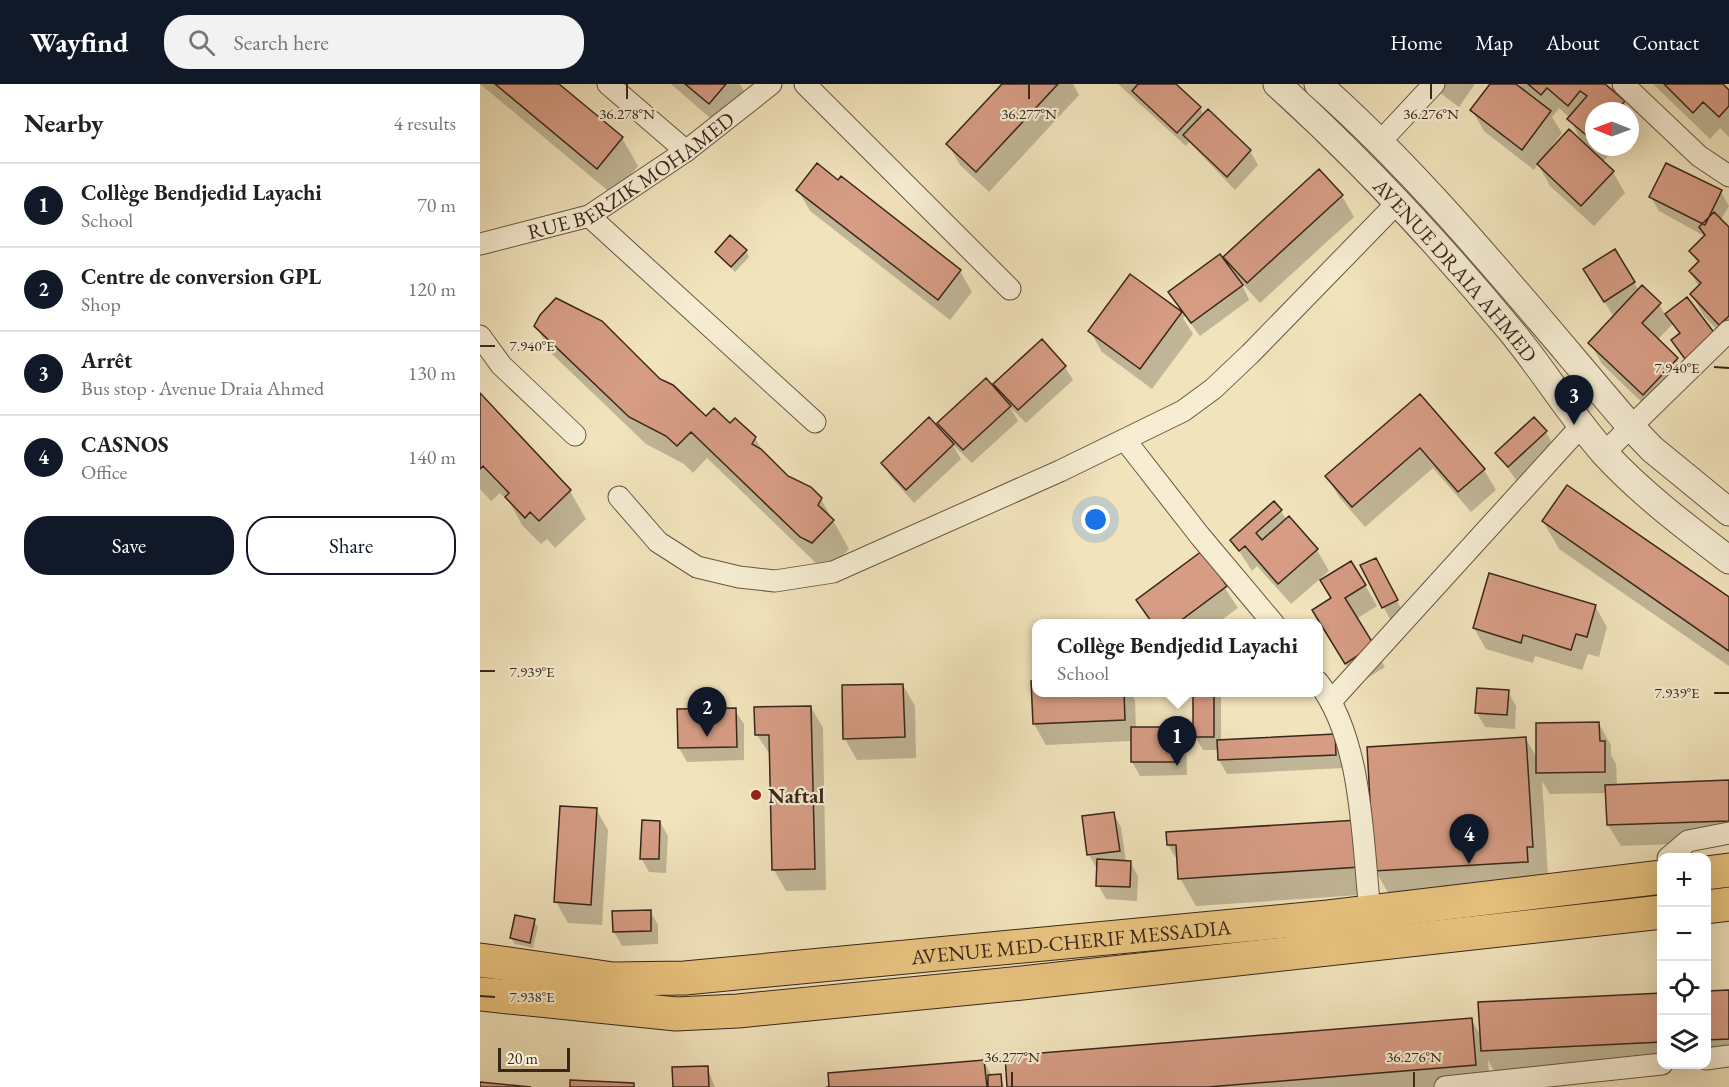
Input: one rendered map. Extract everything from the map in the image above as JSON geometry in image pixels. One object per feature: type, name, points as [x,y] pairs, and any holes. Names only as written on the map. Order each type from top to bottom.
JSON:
[{"type":"highway","points":[[1711,872],[1729,870]]},
{"type":"highway","name":"AVENUE MED-CHERIF MESSADIA","points":[[480,960],[613,978],[685,978],[1370,911],[1657,872]]},
{"type":"highway","points":[[1711,906],[1729,904]]},
{"type":"highway","name":"AVENUE MED-CHERIF MESSADIA","points":[[480,994],[676,1014],[738,1011],[1022,983],[1657,913]]},
{"type":"street","points":[[608,84],[686,151]]},
{"type":"street","name":"RUE BERZIK MOHAMED","points":[[480,244],[589,216],[686,151],[771,84]]},
{"type":"street","points":[[806,84],[1010,289]]},
{"type":"street","name":"AVENUE DRAIA AHMED","points":[[1277,84],[1319,122],[1397,203],[1512,332],[1604,453],[1656,503],[1729,560]]},
{"type":"street","name":"AVENUE DRAIA AHMED","points":[[1318,84],[1379,143],[1492,266],[1652,449],[1729,512]]},
{"type":"street","points":[[1379,143],[1434,84]]},
{"type":"street","points":[[1623,84],[1699,156],[1729,176]]},
{"type":"street","points":[[620,497],[658,542],[697,567],[739,577],[775,581],[833,572],[1125,440],[1183,411],[1213,389],[1397,203]]},
{"type":"street","points":[[589,216],[815,422]]},
{"type":"street","points":[[1604,453],[1729,331]]},
{"type":"street","points":[[480,336],[501,365],[575,435]]},
{"type":"street","points":[[1332,700],[1582,425]]},
{"type":"street","points":[[1125,440],[1200,536],[1270,619]]},
{"type":"street","points":[[1323,688],[1332,700],[1348,745],[1358,795],[1370,911]]},
{"type":"street","points":[[1678,853],[1688,841],[1729,833]]},
{"type":"street","points":[[1711,1058],[1729,1056]]},
{"type":"street","points":[[1456,1086],[1657,1065]]},
{"type":"building","points":[[495,84],[559,84],[623,137],[597,169]]},
{"type":"building","points":[[685,84],[726,84],[709,104]]},
{"type":"building","points":[[1002,84],[1058,84],[976,172],[946,144]]},
{"type":"building","points":[[1138,84],[1176,84],[1201,107],[1177,133],[1132,91]]},
{"type":"building","points":[[1490,84],[1516,84],[1551,111],[1522,150],[1470,110]]},
{"type":"building","points":[[1528,84],[1605,84],[1625,101],[1585,102],[1585,134],[1567,119],[1587,96],[1580,91],[1568,106],[1547,88],[1541,95]]},
{"type":"building","points":[[1664,84],[1723,84],[1729,90],[1729,106],[1719,117],[1703,102],[1693,113]]},
{"type":"building","points":[[1208,109],[1251,150],[1227,177],[1183,135]]},
{"type":"building","points":[[1569,129],[1585,144],[1585,156],[1598,156],[1614,171],[1581,206],[1537,164]]},
{"type":"building","points":[[817,163],[838,180],[841,176],[961,270],[938,300],[796,190]]},
{"type":"building","points":[[1666,163],[1722,190],[1705,225],[1649,197]]},
{"type":"building","points":[[1319,169],[1343,195],[1247,283],[1223,257]]},
{"type":"building","points":[[1714,212],[1729,227],[1729,316],[1719,325],[1690,294],[1701,283],[1689,271],[1699,261],[1689,251],[1705,235],[1699,227]]},
{"type":"building","points":[[730,235],[747,250],[731,267],[715,252]]},
{"type":"building","points":[[1615,249],[1635,282],[1604,302],[1583,269]]},
{"type":"building","points":[[1220,254],[1243,285],[1191,323],[1168,292]]},
{"type":"building","points":[[1130,274],[1182,312],[1140,369],[1088,331]]},
{"type":"building","points":[[1642,285],[1661,303],[1642,323],[1678,358],[1643,395],[1588,343]]},
{"type":"building","points":[[1687,297],[1716,335],[1685,359],[1671,340],[1680,333],[1665,314]]},
{"type":"building","points":[[556,298],[602,321],[660,379],[673,385],[706,416],[714,408],[730,423],[735,418],[756,437],[752,444],[761,449],[788,476],[811,487],[822,498],[818,505],[834,520],[812,543],[800,537],[691,432],[677,446],[666,436],[629,417],[534,326],[540,315]]},
{"type":"building","points":[[1042,339],[1066,366],[1018,410],[993,384]]},
{"type":"building","points":[[986,378],[1011,406],[963,450],[937,423]]},
{"type":"building","points":[[480,393],[571,490],[539,521],[530,512],[525,518],[505,497],[509,493],[483,466],[480,469]]},
{"type":"building","points":[[1420,394],[1485,469],[1458,492],[1420,448],[1352,507],[1325,476]]},
{"type":"building","points":[[929,417],[954,444],[906,490],[881,463]]},
{"type":"building","points":[[1534,417],[1547,431],[1508,467],[1495,453]]},
{"type":"building","points":[[1567,485],[1729,597],[1729,651],[1542,521]]},
{"type":"building","points":[[1274,501],[1282,510],[1256,533],[1262,540],[1289,516],[1318,549],[1278,584],[1245,546],[1239,551],[1230,540]]},
{"type":"building","points":[[1202,551],[1227,586],[1183,619],[1149,619],[1136,600]]},
{"type":"building","points":[[1376,558],[1398,600],[1382,608],[1360,565]]},
{"type":"building","points":[[1351,561],[1366,585],[1345,598],[1374,645],[1345,664],[1323,628],[1323,619],[1318,619],[1312,610],[1331,598],[1320,580]]},
{"type":"building","points":[[1489,573],[1596,605],[1587,637],[1576,634],[1571,650],[1523,635],[1521,643],[1473,628]]},
{"type":"building","points":[[1031,681],[1032,697],[1124,697],[1125,720],[1033,724]]},
{"type":"building","points":[[903,684],[905,737],[843,739],[842,685]]},
{"type":"building","points":[[1477,688],[1509,690],[1507,715],[1475,713]]},
{"type":"building","points":[[1193,697],[1214,697],[1214,737],[1193,737]]},
{"type":"building","points":[[811,706],[815,869],[772,870],[769,735],[755,735],[754,707]]},
{"type":"building","points":[[736,708],[737,747],[678,748],[677,709]]},
{"type":"building","points":[[1599,722],[1600,741],[1605,741],[1605,772],[1536,773],[1536,723]]},
{"type":"building","points":[[1131,727],[1179,727],[1179,762],[1131,762]]},
{"type":"building","points":[[1335,734],[1336,755],[1218,760],[1217,740]]},
{"type":"building","points":[[1526,737],[1533,847],[1527,847],[1528,862],[1374,871],[1367,747]]},
{"type":"building","points":[[1729,780],[1729,821],[1607,825],[1605,785]]},
{"type":"building","points":[[560,806],[597,808],[591,905],[554,902]]},
{"type":"building","points":[[1114,812],[1120,851],[1087,855],[1082,816]]},
{"type":"building","points":[[642,820],[660,821],[659,859],[640,859]]},
{"type":"building","points":[[1358,820],[1360,867],[1178,879],[1176,845],[1167,845],[1166,832]]},
{"type":"building","points":[[1097,859],[1131,861],[1130,887],[1096,886]]},
{"type":"building","points":[[651,910],[651,931],[613,932],[612,911]]},
{"type":"building","points":[[515,915],[535,919],[530,943],[510,938]]},
{"type":"building","points":[[1729,990],[1729,1039],[1711,1040],[1711,991]]},
{"type":"building","points":[[1657,993],[1657,1042],[1481,1051],[1478,1002]]},
{"type":"building","points":[[1472,1018],[1476,1065],[1208,1087],[1007,1087],[1005,1056]]},
{"type":"building","points":[[984,1060],[987,1087],[829,1087],[828,1073]]},
{"type":"building","points":[[708,1066],[709,1087],[673,1087],[672,1067]]},
{"type":"building","points":[[1001,1074],[1002,1087],[988,1087],[988,1075]]},
{"type":"building","points":[[570,1080],[634,1083],[634,1087],[570,1087]]},
{"type":"building","points":[[480,1082],[531,1087],[480,1087]]},
{"type":"place","name":"Arrêt","points":[[1574,425]]},
{"type":"place","name":"Centre de conversion GPL","points":[[707,737]]},
{"type":"place","name":"Collège Bendjedid Layachi","points":[[1177,766]]},
{"type":"place","name":"Naftal","points":[[756,795]]},
{"type":"place","name":"CASNOS","points":[[1469,864]]}]
